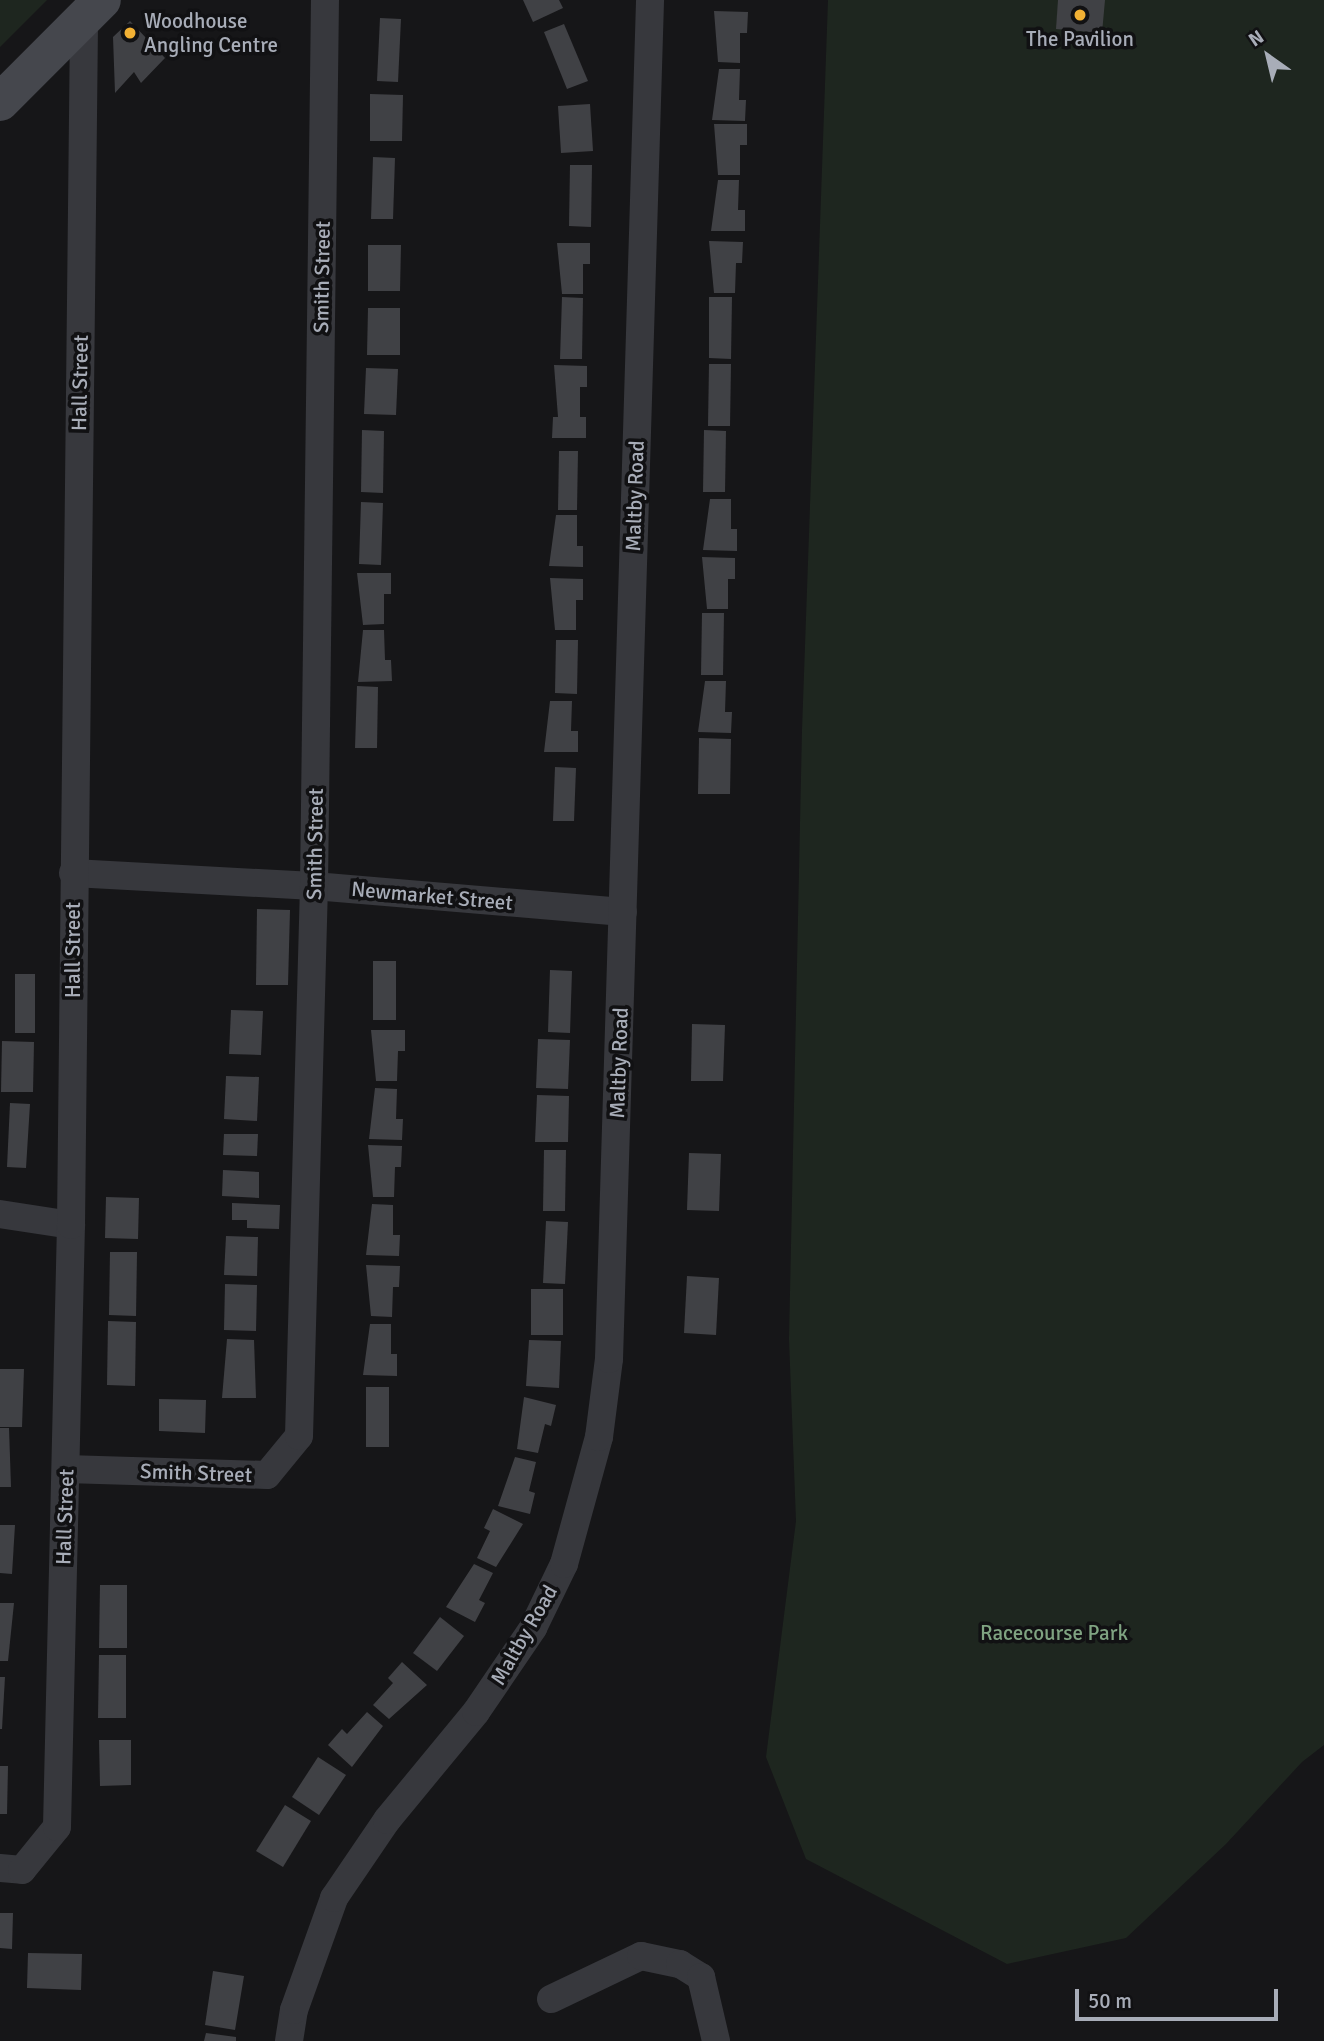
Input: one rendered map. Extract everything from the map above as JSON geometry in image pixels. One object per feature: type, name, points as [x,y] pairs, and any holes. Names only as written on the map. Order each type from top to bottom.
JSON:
[{"type":"street","name":"Smith Street","points":[[66,1469],[267,1475],[299,1436],[314,886],[325,0]]},
{"type":"street","name":"Maltby Road","points":[[289,2041],[294,2010],[334,1898],[387,1820],[497,1682],[533,1628],[564,1564],[599,1437],[609,1359],[650,0]]},
{"type":"street","points":[[0,102],[93,9]]},
{"type":"street","name":"Hall Street","points":[[11,1869],[57,1827],[71,1225],[73,873],[93,9]]},
{"type":"street","name":"Newmarket Street","points":[[73,873],[314,886],[623,912]]},
{"type":"street","points":[[0,1214],[71,1225]]},
{"type":"street","points":[[551,1999],[641,1956],[680,1964],[701,1977],[716,2041]]},
{"type":"green space","points":[[0,0],[47,0],[0,47]]},
{"type":"green space","name":"Racecourse Park","points":[[828,0],[1324,0],[1324,1745],[1302,1762],[1226,1844],[1126,1938],[1007,1964],[806,1859],[766,1757],[796,1521],[789,1339],[802,730]]},
{"type":"building","points":[[523,0],[559,0],[563,8],[533,22]]},
{"type":"building","name":"The Pavilion","points":[[1058,0],[1105,0],[1102,33],[1056,29]]},
{"type":"building","points":[[714,11],[748,12],[747,33],[740,33],[740,63],[718,62]]},
{"type":"building","points":[[380,18],[401,19],[398,82],[377,81]]},
{"type":"building","points":[[130,21],[165,58],[141,83],[134,72],[115,93],[113,37]]},
{"type":"building","points":[[564,24],[588,81],[567,89],[544,32]]},
{"type":"building","points":[[719,69],[740,69],[739,100],[746,100],[745,121],[712,120]]},
{"type":"building","points":[[370,94],[403,95],[402,141],[370,141]]},
{"type":"building","points":[[590,104],[593,151],[561,153],[558,106]]},
{"type":"building","points":[[714,124],[747,124],[747,145],[740,145],[740,175],[718,175]]},
{"type":"building","points":[[373,157],[395,158],[393,219],[371,219]]},
{"type":"building","points":[[570,165],[592,165],[591,227],[569,226]]},
{"type":"building","points":[[718,180],[739,180],[738,210],[745,210],[745,231],[711,231]]},
{"type":"building","points":[[709,241],[743,242],[742,263],[736,263],[735,293],[714,293]]},
{"type":"building","points":[[557,243],[590,243],[590,264],[583,264],[583,294],[562,294]]},
{"type":"building","points":[[368,245],[401,245],[400,291],[368,291]]},
{"type":"building","points":[[562,297],[583,298],[582,359],[560,359]]},
{"type":"building","points":[[709,297],[732,297],[731,359],[709,358]]},
{"type":"building","points":[[368,308],[400,308],[400,355],[367,355]]},
{"type":"building","points":[[709,364],[731,364],[730,426],[708,426]]},
{"type":"building","points":[[554,365],[587,366],[587,387],[580,387],[580,417],[586,417],[586,438],[552,438],[553,417],[558,417]]},
{"type":"building","points":[[366,368],[398,369],[396,415],[364,414]]},
{"type":"building","points":[[362,430],[384,431],[383,493],[361,492]]},
{"type":"building","points":[[704,430],[726,431],[725,492],[703,492]]},
{"type":"building","points":[[559,451],[578,451],[577,510],[558,510]]},
{"type":"building","points":[[710,499],[731,499],[731,529],[737,529],[737,551],[703,550]]},
{"type":"building","points":[[361,502],[383,503],[381,565],[359,564]]},
{"type":"building","points":[[556,515],[577,515],[577,546],[583,546],[583,567],[549,566]]},
{"type":"building","points":[[702,557],[735,558],[735,579],[728,579],[728,609],[707,609]]},
{"type":"building","points":[[357,573],[391,573],[391,594],[384,594],[384,624],[363,625]]},
{"type":"building","points":[[550,578],[583,579],[583,600],[576,600],[576,630],[555,630]]},
{"type":"building","points":[[702,613],[724,613],[723,675],[701,675]]},
{"type":"building","points":[[363,630],[384,630],[385,660],[391,660],[392,681],[358,682]]},
{"type":"building","points":[[556,640],[578,640],[577,694],[555,693]]},
{"type":"building","points":[[705,681],[726,681],[725,712],[732,712],[731,733],[698,732]]},
{"type":"building","points":[[357,686],[378,687],[377,748],[355,748]]},
{"type":"building","points":[[550,701],[572,701],[571,731],[578,731],[578,752],[544,752]]},
{"type":"building","points":[[699,738],[731,739],[730,794],[698,794]]},
{"type":"building","points":[[555,767],[576,768],[574,821],[553,821]]},
{"type":"building","points":[[257,909],[290,910],[288,985],[256,985]]},
{"type":"building","points":[[373,961],[396,961],[396,1020],[373,1020]]},
{"type":"building","points":[[550,970],[572,971],[570,1033],[548,1032]]},
{"type":"building","points":[[15,974],[35,974],[35,1033],[15,1033]]},
{"type":"building","points":[[231,1010],[263,1011],[261,1055],[229,1054]]},
{"type":"building","points":[[692,1024],[725,1025],[723,1081],[691,1081]]},
{"type":"building","points":[[371,1030],[405,1030],[405,1051],[398,1051],[397,1081],[376,1081]]},
{"type":"building","points":[[538,1039],[570,1040],[568,1089],[536,1088]]},
{"type":"building","points":[[2,1041],[34,1042],[33,1092],[1,1092]]},
{"type":"building","points":[[226,1076],[259,1077],[257,1121],[224,1119]]},
{"type":"building","points":[[375,1088],[397,1089],[396,1119],[403,1119],[402,1140],[369,1139]]},
{"type":"building","points":[[537,1095],[569,1096],[568,1142],[535,1142]]},
{"type":"building","points":[[10,1103],[30,1104],[26,1168],[7,1167]]},
{"type":"building","points":[[224,1134],[258,1134],[257,1156],[223,1155]]},
{"type":"building","points":[[368,1145],[402,1146],[401,1167],[395,1167],[394,1197],[373,1197]]},
{"type":"building","points":[[544,1150],[566,1150],[565,1211],[543,1211]]},
{"type":"building","points":[[689,1153],[721,1154],[719,1211],[687,1210]]},
{"type":"building","points":[[223,1170],[259,1172],[259,1198],[222,1196]]},
{"type":"building","points":[[106,1197],[139,1198],[138,1239],[105,1238]]},
{"type":"building","points":[[232,1203],[280,1205],[279,1229],[247,1228],[247,1220],[232,1220]]},
{"type":"building","points":[[372,1204],[393,1205],[393,1235],[400,1235],[399,1256],[366,1255]]},
{"type":"building","points":[[546,1221],[568,1222],[565,1284],[543,1283]]},
{"type":"building","points":[[226,1236],[258,1237],[257,1276],[224,1275]]},
{"type":"building","points":[[110,1252],[137,1252],[136,1316],[109,1315]]},
{"type":"building","points":[[366,1265],[400,1266],[399,1287],[393,1287],[392,1317],[371,1316]]},
{"type":"building","points":[[687,1276],[719,1278],[716,1335],[684,1333]]},
{"type":"building","points":[[225,1284],[257,1285],[256,1331],[224,1330]]},
{"type":"building","points":[[531,1289],[563,1289],[563,1335],[531,1335]]},
{"type":"building","points":[[108,1321],[136,1322],[135,1386],[107,1385]]},
{"type":"building","points":[[370,1324],[391,1324],[391,1354],[397,1354],[397,1376],[363,1375]]},
{"type":"building","points":[[227,1339],[254,1340],[256,1398],[222,1398]]},
{"type":"building","points":[[529,1340],[561,1341],[559,1388],[526,1386]]},
{"type":"building","points":[[0,1369],[24,1369],[22,1427],[0,1427]]},
{"type":"building","points":[[366,1387],[389,1387],[389,1447],[366,1447]]},
{"type":"building","points":[[524,1397],[556,1405],[551,1426],[545,1424],[538,1453],[517,1449]]},
{"type":"building","points":[[159,1399],[206,1400],[205,1433],[159,1431]]},
{"type":"building","points":[[0,1428],[9,1428],[11,1487],[0,1487]]},
{"type":"building","points":[[515,1457],[536,1462],[529,1491],[535,1493],[530,1514],[498,1506]]},
{"type":"building","points":[[493,1509],[523,1524],[496,1567],[477,1558],[490,1531],[484,1528]]},
{"type":"building","points":[[0,1525],[15,1525],[12,1574],[0,1573]]},
{"type":"building","points":[[474,1564],[493,1573],[479,1600],[485,1603],[475,1622],[446,1607]]},
{"type":"building","points":[[100,1585],[127,1585],[127,1648],[99,1648]]},
{"type":"building","points":[[0,1603],[14,1603],[8,1661],[0,1661]]},
{"type":"building","points":[[440,1617],[464,1636],[437,1671],[413,1653]]},
{"type":"building","points":[[99,1655],[126,1655],[126,1718],[98,1718]]},
{"type":"building","points":[[402,1662],[427,1685],[389,1719],[373,1705],[393,1683],[388,1678]]},
{"type":"building","points":[[0,1677],[5,1677],[2,1729],[0,1729]]},
{"type":"building","points":[[367,1712],[383,1726],[352,1767],[328,1745],[342,1729],[347,1734]]},
{"type":"building","points":[[99,1740],[131,1740],[131,1785],[100,1786]]},
{"type":"building","points":[[318,1757],[346,1775],[319,1815],[292,1797]]},
{"type":"building","points":[[0,1766],[8,1766],[7,1814],[0,1814]]},
{"type":"building","points":[[285,1805],[311,1821],[283,1867],[256,1851]]},
{"type":"building","points":[[0,1913],[13,1913],[12,1949],[0,1948]]},
{"type":"building","points":[[28,1953],[82,1954],[81,1990],[27,1988]]},
{"type":"building","points":[[213,1971],[244,1976],[235,2030],[205,2025]]},
{"type":"building","points":[[206,2033],[236,2037],[236,2041],[204,2041]]},
{"type":"place","name":"The Pavilion","points":[[1080,15]]},
{"type":"place","name":"Woodhouse Angling Centre","points":[[130,33]]}]
